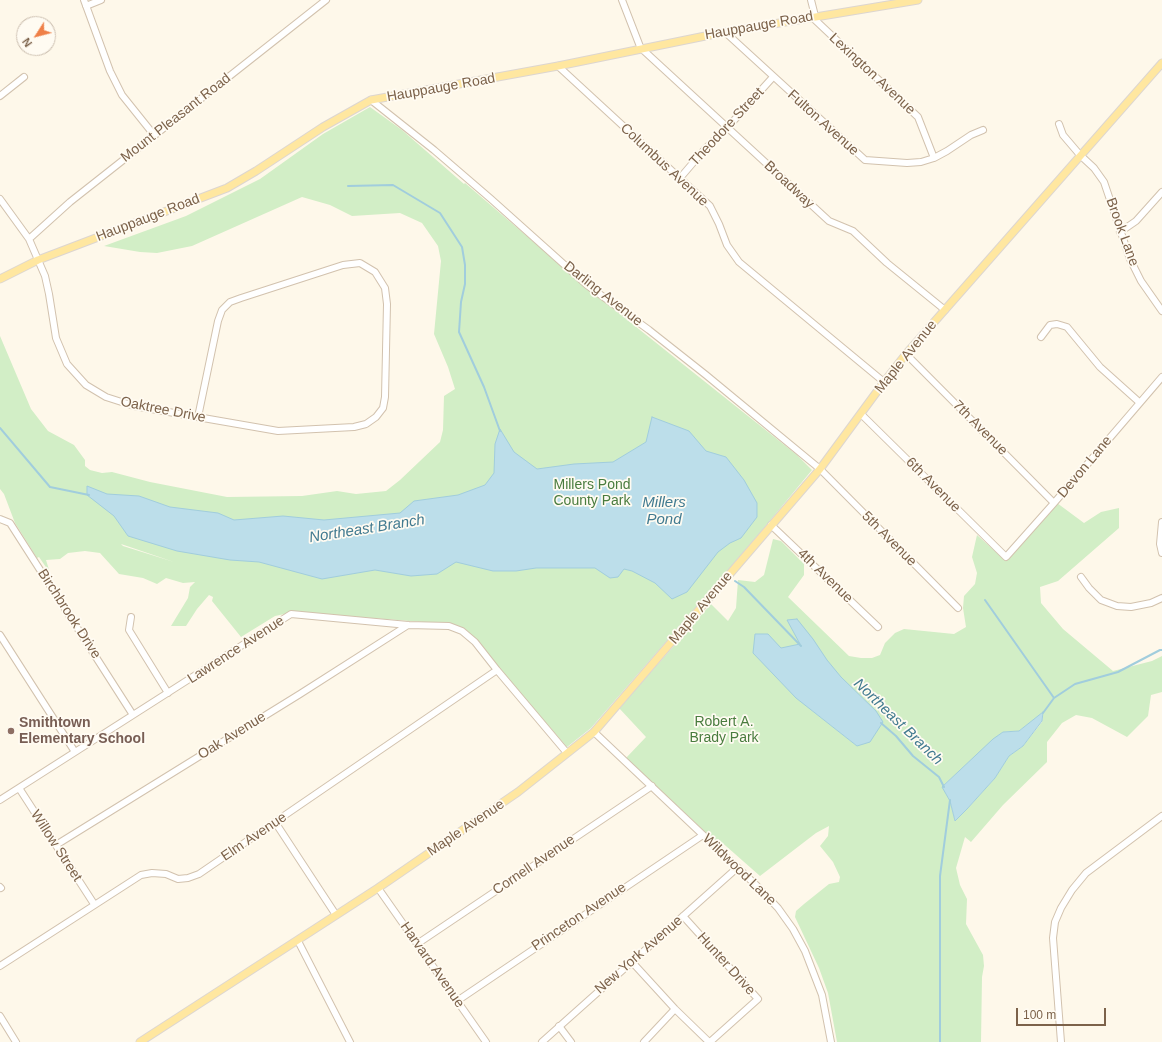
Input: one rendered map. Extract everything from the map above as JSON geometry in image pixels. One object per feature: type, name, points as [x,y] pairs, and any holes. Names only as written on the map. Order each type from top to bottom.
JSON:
[{"type":"main road","name":"Hauppauge Road","points":[[0,279],[38,260],[227,188],[256,171],[323,127],[371,100],[558,66],[725,32],[813,16],[918,0]]},
{"type":"main road","name":"Maple Avenue","points":[[140,1042],[378,888],[518,792],[594,732],[820,469],[906,354],[1162,63]]},
{"type":"street","points":[[101,0],[85,3],[110,71],[122,95],[154,135]]},
{"type":"street","name":"Mount Pleasant Road","points":[[29,239],[70,202],[326,0]]},
{"type":"street","points":[[622,0],[641,49]]},
{"type":"street","points":[[811,0],[813,16]]},
{"type":"street","name":"Lexington Avenue","points":[[813,16],[918,117],[934,158]]},
{"type":"street","name":"Fulton Avenue","points":[[725,32],[865,160],[907,163],[921,162],[934,158],[971,135],[983,130]]},
{"type":"street","name":"Broadway","points":[[641,49],[828,222],[853,231],[887,263],[945,310]]},
{"type":"street","name":"Columbus Avenue","points":[[558,66],[710,206],[727,245],[739,262],[884,382]]},
{"type":"street","points":[[0,96],[24,77]]},
{"type":"street","name":"Theodore Street","points":[[680,178],[704,150],[727,128],[773,77]]},
{"type":"street","name":"Darling Avenue","points":[[371,100],[492,199],[587,285],[666,343],[820,469]]},
{"type":"street","name":"Brook Lane","points":[[1059,124],[1063,135],[1080,155],[1094,168],[1104,182],[1130,259],[1141,281],[1162,311]]},
{"type":"street","points":[[1120,232],[1136,221],[1162,192]]},
{"type":"street","name":"Oaktree Drive","points":[[0,199],[29,239],[45,276],[56,338],[67,364],[86,385],[106,397],[134,406],[278,431],[354,427],[366,424],[376,417],[383,408],[385,397],[387,304],[385,288],[375,272],[360,264],[343,265],[230,302],[222,310],[212,346],[198,417]]},
{"type":"street","points":[[1041,337],[1050,325],[1057,324],[1067,327],[1100,367],[1139,402]]},
{"type":"street","name":"7th Avenue","points":[[906,354],[1054,503]]},
{"type":"street","name":"Devon Lane","points":[[1006,556],[1054,503],[1162,377]]},
{"type":"street","name":"6th Avenue","points":[[861,414],[1006,556]]},
{"type":"street","name":"5th Avenue","points":[[820,469],[958,608]]},
{"type":"street","name":"Birchbrook Drive","points":[[0,518],[10,523],[133,715]]},
{"type":"street","points":[[1162,522],[1160,544],[1162,553]]},
{"type":"street","name":"4th Avenue","points":[[771,525],[878,627]]},
{"type":"street","points":[[1081,577],[1101,600],[1117,606],[1131,607],[1162,598]]},
{"type":"street","name":"Lawrence Avenue","points":[[0,800],[291,614],[408,625],[449,626],[462,630],[475,642],[567,753]]},
{"type":"street","points":[[131,617],[129,630],[168,693]]},
{"type":"street","name":"Oak Avenue","points":[[56,846],[408,625]]},
{"type":"street","points":[[0,636],[75,752]]},
{"type":"street","name":"Elm Avenue","points":[[0,966],[141,875],[152,873],[166,874],[178,879],[188,878],[199,874],[497,670]]},
{"type":"street","name":"Wildwood Lane","points":[[594,732],[757,886],[778,908],[793,929],[805,951],[822,995],[831,1042]]},
{"type":"street","name":"Cornell Avenue","points":[[417,944],[652,786]]},
{"type":"street","name":"Willow Street","points":[[19,788],[94,904]]},
{"type":"street","points":[[1062,1042],[1053,938],[1056,922],[1061,908],[1072,890],[1086,873],[1162,816]]},
{"type":"street","points":[[275,822],[336,915]]},
{"type":"street","name":"Princeton Avenue","points":[[456,1001],[703,835]]},
{"type":"street","name":"New York Avenue","points":[[542,1042],[737,868]]},
{"type":"street","name":"Harvard Avenue","points":[[378,888],[486,1042]]},
{"type":"street","name":"Hunter Drive","points":[[684,916],[758,999],[710,1042]]},
{"type":"street","points":[[298,940],[350,1042]]},
{"type":"street","points":[[632,962],[675,1010],[710,1042]]},
{"type":"street","points":[[644,1042],[675,1010]]},
{"type":"street","points":[[0,1016],[16,1042]]},
{"type":"street","points":[[559,1026],[571,1042]]},
{"type":"green space","name":"Millers Pond County Park","points":[[370,107],[402,130],[586,287],[797,455],[812,470],[744,552],[591,728],[567,747],[464,628],[449,624],[294,612],[275,616],[241,637],[212,601],[213,597],[209,595],[197,609],[186,626],[171,626],[188,598],[190,587],[195,582],[183,583],[166,578],[157,584],[143,578],[119,574],[100,553],[85,551],[68,553],[60,559],[46,560],[50,573],[39,557],[37,558],[15,523],[4,494],[0,489],[0,336],[31,409],[48,431],[74,445],[85,460],[85,466],[90,470],[102,473],[112,472],[150,482],[227,497],[302,496],[337,491],[356,494],[386,491],[400,480],[440,442],[443,430],[444,396],[455,389],[448,367],[434,334],[441,261],[438,246],[422,223],[400,213],[352,216],[330,205],[302,197],[192,246],[157,253],[140,252],[104,246],[186,216],[260,179],[323,134]],"holes":[[[121,544],[174,562],[123,546]]]},
{"type":"green space","name":"Robert A. Brady Park","points":[[1057,503],[1084,523],[1101,512],[1119,508],[1119,528],[1058,581],[1040,587],[1041,603],[1063,629],[1113,671],[1152,661],[1162,656],[1162,692],[1151,695],[1148,716],[1127,737],[1092,718],[1076,715],[1062,723],[1047,742],[1047,762],[1003,805],[971,842],[965,837],[956,868],[960,885],[967,899],[966,924],[983,955],[984,966],[982,977],[981,1042],[837,1042],[828,993],[819,968],[795,917],[796,911],[829,884],[839,882],[840,877],[833,862],[820,846],[828,836],[829,826],[816,833],[760,876],[718,839],[715,841],[626,758],[646,737],[619,708],[711,604],[728,621],[736,608],[738,580],[755,582],[764,575],[773,539],[781,541],[804,564],[804,575],[788,597],[849,656],[861,658],[872,658],[880,655],[885,643],[895,633],[904,629],[954,634],[966,627],[963,608],[964,596],[975,584],[977,573],[972,557],[977,535],[1006,561]],"holes":[[[802,699],[857,746],[813,711]],[[1043,713],[1042,722],[1023,746],[1009,756],[995,778],[955,821],[950,801],[943,786],[1003,732],[1019,731]]]},
{"type":"water","name":"Millers Pond","points":[[652,417],[689,431],[706,451],[726,457],[744,480],[757,503],[757,517],[741,538],[730,543],[718,552],[687,592],[672,599],[655,583],[632,571],[624,569],[618,577],[610,578],[595,568],[536,568],[516,571],[493,571],[456,562],[437,574],[411,576],[375,570],[322,579],[259,562],[230,560],[177,551],[128,536],[114,516],[87,495],[87,486],[107,494],[139,496],[170,507],[218,513],[234,520],[283,516],[324,520],[400,513],[414,501],[458,495],[485,485],[494,473],[495,444],[500,429],[514,452],[537,469],[574,464],[613,462],[646,442]]},
{"type":"water","points":[[797,619],[841,677],[876,711],[883,722],[870,742],[857,746],[796,698],[753,653],[755,634],[768,634],[781,648],[800,644],[787,620]]},
{"type":"water","points":[[1043,712],[1042,721],[1023,746],[1009,756],[995,778],[955,821],[950,801],[942,787],[993,739],[1003,732],[1019,731]]},
{"type":"waterway","points":[[348,186],[393,185],[440,213],[462,247],[465,265],[465,284],[461,302],[459,332],[484,387],[500,431]]},
{"type":"waterway","name":"Northeast Branch","points":[[0,428],[50,487],[89,495]]},
{"type":"waterway","name":"Northeast Branch","points":[[735,581],[744,587],[801,646]]},
{"type":"waterway","points":[[985,600],[1054,698],[1043,713]]},
{"type":"waterway","points":[[1054,698],[1075,684],[1118,672],[1162,650]]},
{"type":"waterway","name":"Northeast Branch","points":[[881,723],[896,736],[913,756],[939,777],[944,787]]},
{"type":"waterway","name":"Northeast Branch","points":[[940,1042],[940,876],[950,800]]},
{"type":"place","name":"Smithtown Elementary School","points":[[11,731]]}]
